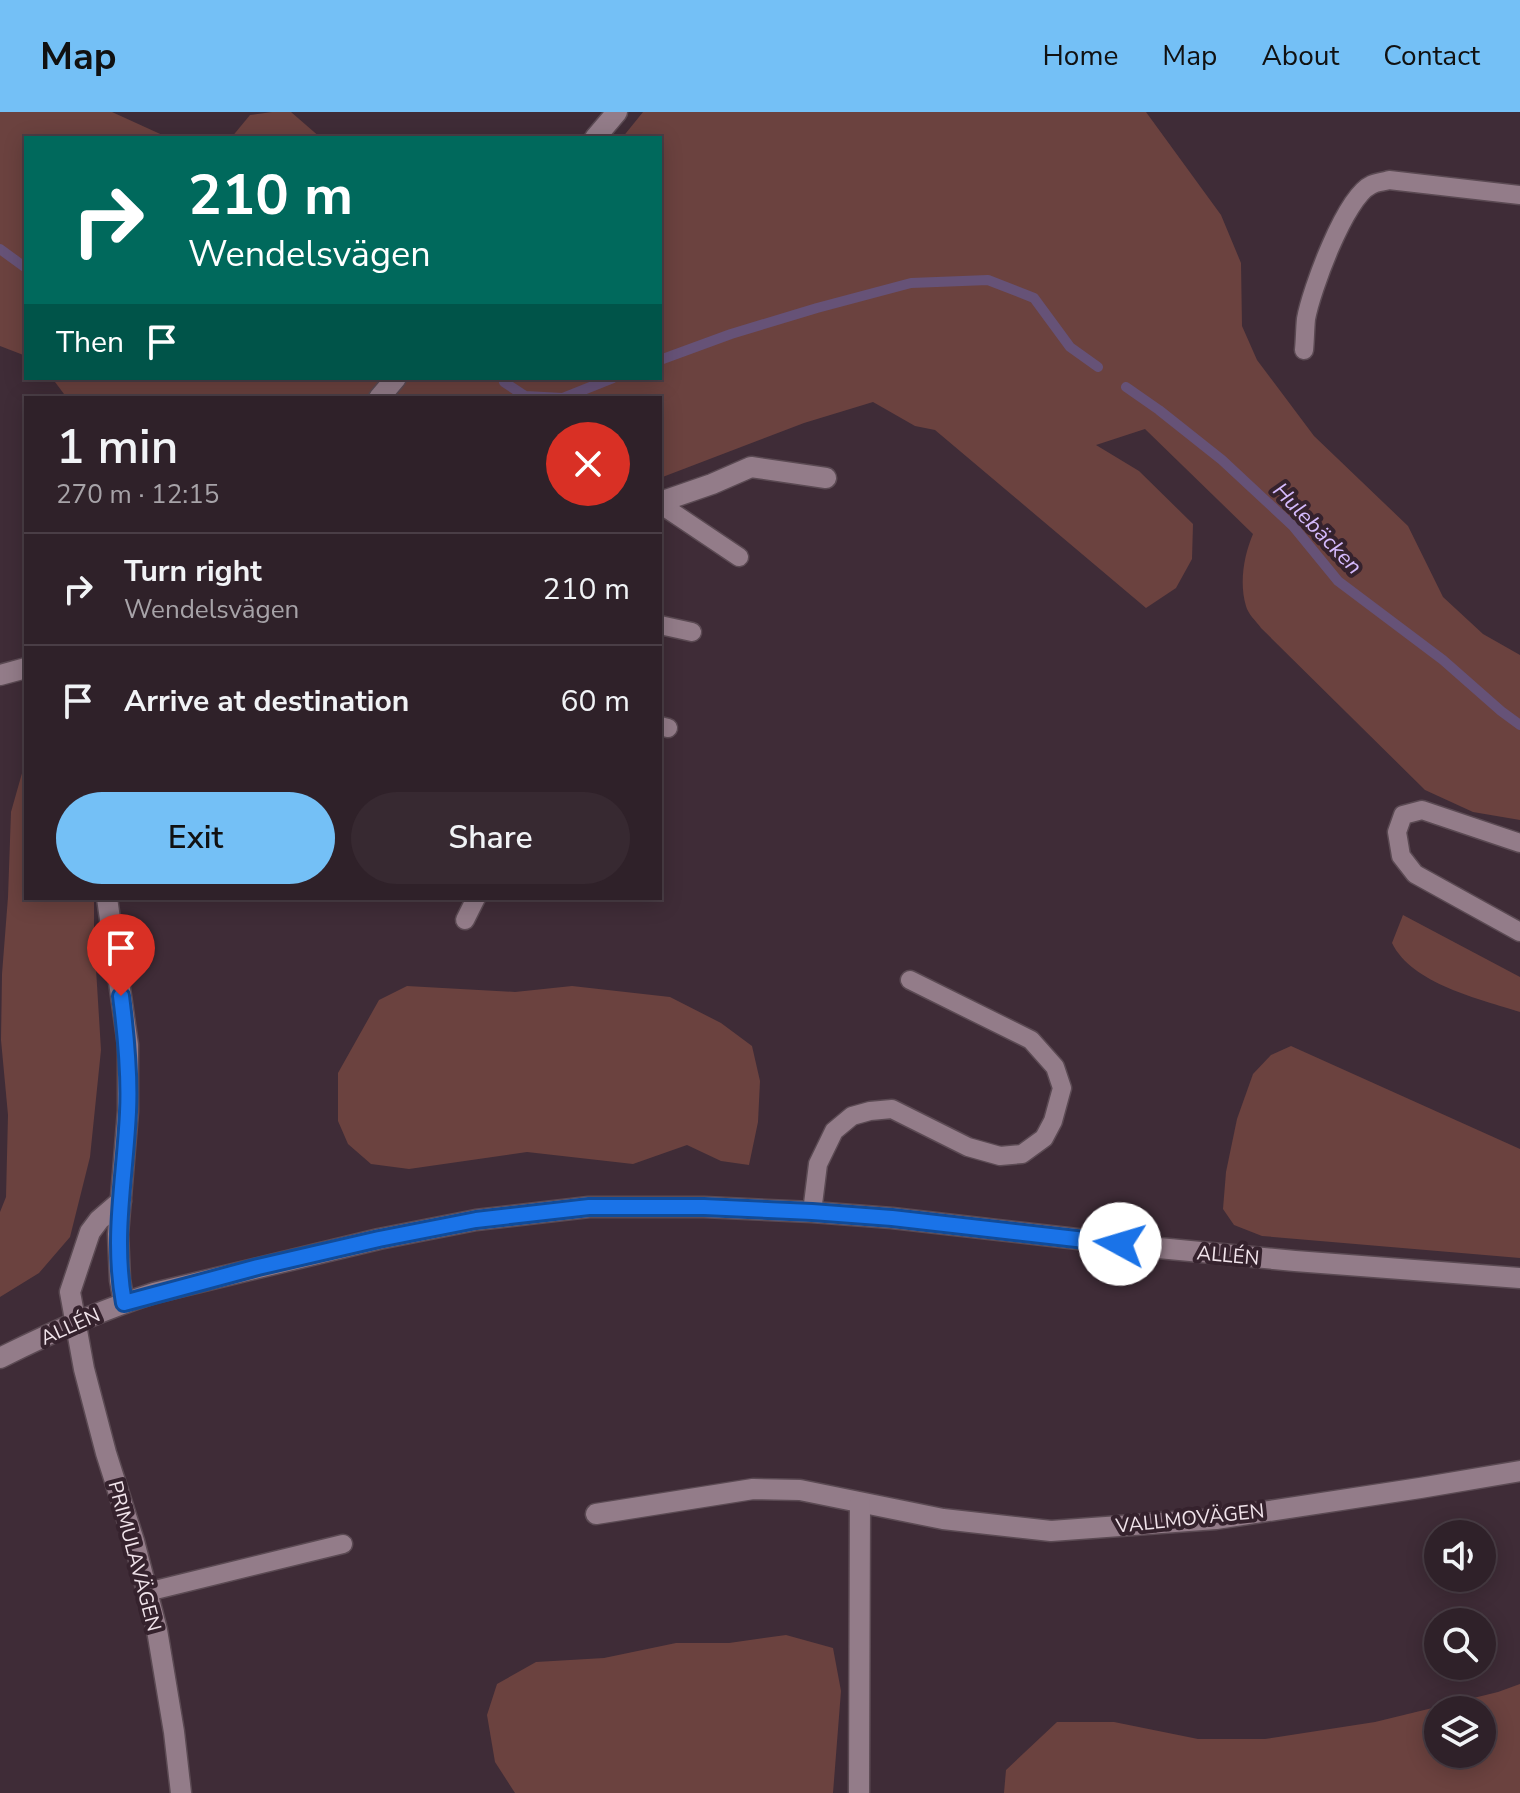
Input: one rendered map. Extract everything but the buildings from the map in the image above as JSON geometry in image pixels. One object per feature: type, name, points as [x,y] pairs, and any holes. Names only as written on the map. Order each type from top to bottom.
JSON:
[{"type":"street","points":[[597,136],[617,112]]},
{"type":"street","points":[[662,502],[751,467],[826,478]]},
{"type":"street","points":[[0,675],[24,669]]},
{"type":"street","points":[[107,900],[128,1045],[128,1111],[118,1252],[124,1303]]},
{"type":"street","name":"PRIMULAVÄGEN","points":[[121,1201],[90,1232],[70,1292],[84,1369],[159,1645],[181,1793]]},
{"type":"street","name":"ALLÉN","points":[[0,1358],[74,1322],[124,1303],[274,1264],[476,1220],[589,1207],[704,1207],[892,1218],[1295,1261],[1520,1278]]},
{"type":"street","name":"VALLMOVÄGEN","points":[[596,1514],[753,1489],[800,1490],[943,1519],[1051,1531],[1216,1519],[1520,1471]]},
{"type":"street","points":[[859,1793],[860,1503]]},
{"type":"lane","points":[[1304,350],[1306,319],[1337,231],[1357,198],[1369,185],[1389,180],[1520,195]]},
{"type":"lane","points":[[662,504],[739,557]]},
{"type":"lane","points":[[662,625],[692,632]]},
{"type":"lane","points":[[1520,843],[1422,810],[1403,815],[1397,832],[1401,856],[1415,874],[1520,932]]},
{"type":"lane","points":[[465,920],[475,900]]},
{"type":"lane","points":[[812,1212],[818,1164],[834,1131],[852,1116],[892,1109],[968,1147],[1000,1156],[1022,1154],[1044,1138],[1053,1121],[1062,1088],[1055,1067],[1031,1040],[910,980]]},
{"type":"lane","points":[[147,1592],[343,1544]]},
{"type":"shaded area","points":[[0,112],[112,112],[165,136],[24,136],[24,355],[0,346]]},
{"type":"shaded area","points":[[291,112],[319,136],[233,136],[250,115]]},
{"type":"shaded area","points":[[643,112],[1146,112],[1221,215],[1241,263],[1242,326],[1257,360],[1314,436],[1408,526],[1443,597],[1483,634],[1520,655],[1520,820],[1473,812],[1425,790],[1261,628],[1247,609],[1243,588],[1245,560],[1253,534],[1145,429],[1096,445],[1139,471],[1193,524],[1192,559],[1176,588],[1146,608],[935,430],[915,426],[873,402],[804,423],[662,477],[662,396],[66,396],[54,380],[662,380],[662,136],[624,136]]},
{"type":"shaded area","points":[[24,766],[24,900],[94,900],[101,1050],[90,1157],[70,1237],[39,1273],[0,1297],[0,1212],[6,1197],[8,1115],[1,1040],[2,974],[11,812]]},
{"type":"shaded area","points":[[1403,915],[1520,977],[1520,1012],[1448,988],[1415,969],[1392,943]]},
{"type":"shaded area","points":[[407,986],[515,992],[572,986],[670,997],[721,1023],[752,1046],[760,1081],[758,1122],[749,1165],[721,1161],[687,1145],[633,1164],[527,1152],[409,1169],[371,1164],[348,1144],[338,1121],[338,1073],[379,1000]]},
{"type":"shaded area","points":[[1291,1046],[1520,1149],[1520,1258],[1262,1236],[1234,1225],[1223,1209],[1226,1172],[1237,1119],[1253,1074],[1271,1055]]},
{"type":"shaded area","points":[[786,1635],[833,1648],[841,1691],[833,1793],[515,1793],[495,1762],[487,1715],[497,1684],[536,1662],[604,1658],[676,1643],[729,1643]]},
{"type":"shaded area","points":[[1520,1684],[1520,1793],[1004,1793],[1006,1770],[1057,1722],[1114,1722],[1198,1739],[1265,1739],[1375,1722],[1424,1710],[1424,1768],[1496,1768],[1496,1696],[1482,1696]]},
{"type":"waterway","name":"Hulebäcken","points":[[0,249],[24,267]]},
{"type":"waterway","name":"Hulebäcken","points":[[662,359],[731,334],[911,283],[988,280],[1034,298],[1070,347],[1098,367]]},
{"type":"waterway","name":"Hulebäcken","points":[[568,396],[608,380]]},
{"type":"waterway","name":"Hulebäcken","points":[[504,382],[525,396]]},
{"type":"waterway","name":"Hulebäcken","points":[[1126,387],[1222,460],[1293,526],[1338,581],[1443,660],[1520,725]]},
{"type":"route","points":[[121,996],[128,1045],[128,1111],[118,1234],[124,1303],[379,1239],[476,1220],[589,1207],[704,1207],[812,1212],[1120,1244]]}]
